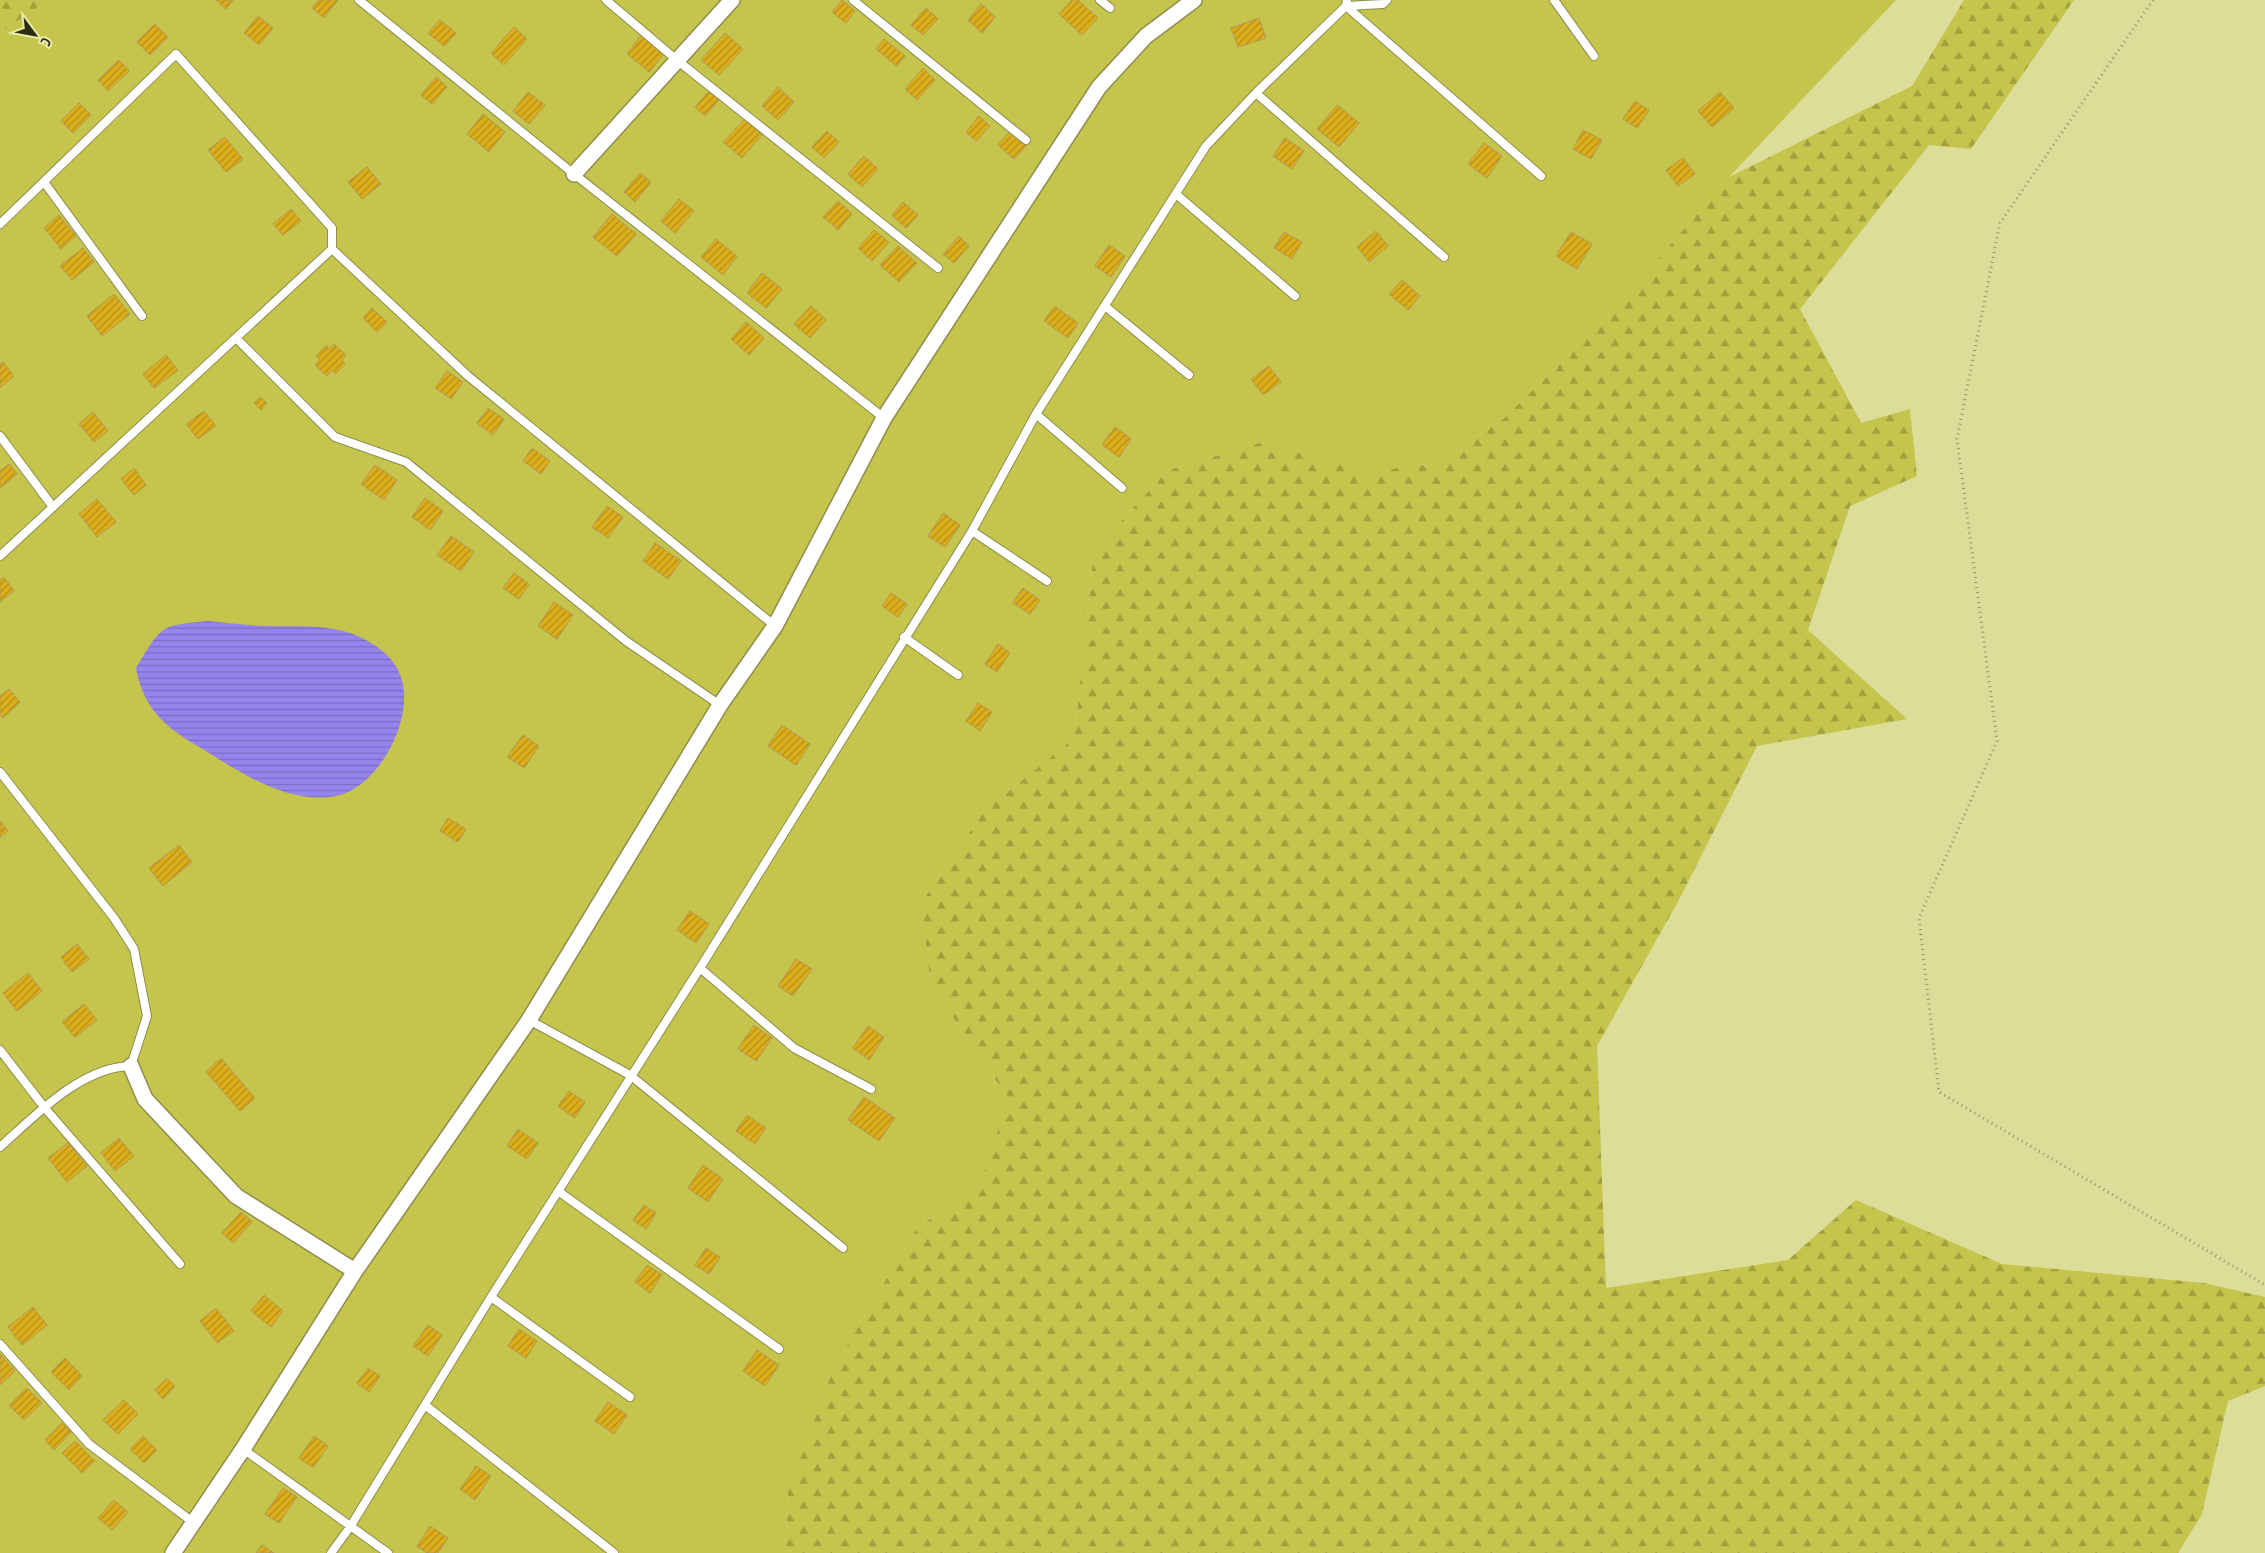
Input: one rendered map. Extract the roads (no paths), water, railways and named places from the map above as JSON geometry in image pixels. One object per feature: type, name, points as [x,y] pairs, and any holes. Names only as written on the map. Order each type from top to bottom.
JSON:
[{"type":"street","points":[[574,174],[732,0]]},
{"type":"street","points":[[173,1553],[243,1449],[355,1271],[528,1020],[720,705],[775,626],[884,418],[1099,87],[1146,36],[1194,0]]},
{"type":"street","points":[[131,1066],[145,1099],[236,1196],[355,1271]]},
{"type":"lane","points":[[359,0],[574,174],[884,418]]},
{"type":"lane","points":[[606,0],[678,61],[938,268]]},
{"type":"lane","points":[[853,0],[1026,140]]},
{"type":"lane","points":[[1100,0],[1110,8]]},
{"type":"lane","points":[[331,1553],[350,1527],[558,1191],[700,968],[904,637],[972,531],[1036,414],[1206,146],[1346,3],[1383,4],[1388,0]]},
{"type":"lane","points":[[1554,0],[1594,56]]},
{"type":"lane","points":[[1346,3],[1541,176]]},
{"type":"lane","points":[[0,224],[176,54],[332,228],[332,249],[468,376],[775,626]]},
{"type":"lane","points":[[1256,93],[1444,258]]},
{"type":"lane","points":[[44,182],[142,316]]},
{"type":"lane","points":[[1176,194],[1295,296]]},
{"type":"lane","points":[[0,556],[332,249]]},
{"type":"lane","points":[[1105,306],[1189,375]]},
{"type":"lane","points":[[236,338],[335,437],[406,462],[626,640],[720,705]]},
{"type":"lane","points":[[1036,414],[1122,488]]},
{"type":"lane","points":[[0,436],[53,507]]},
{"type":"lane","points":[[972,531],[1047,581]]},
{"type":"lane","points":[[904,637],[958,675]]},
{"type":"lane","points":[[0,772],[114,918],[134,949],[147,1016],[131,1066],[114,1067],[94,1073],[44,1107],[0,1147]]},
{"type":"lane","points":[[700,968],[794,1048],[871,1089]]},
{"type":"lane","points":[[528,1020],[630,1076],[843,1248]]},
{"type":"lane","points":[[0,1050],[44,1107],[180,1264]]},
{"type":"lane","points":[[558,1191],[779,1349]]},
{"type":"lane","points":[[492,1297],[630,1397]]},
{"type":"lane","points":[[0,1344],[89,1444],[194,1523]]},
{"type":"lane","points":[[425,1405],[614,1553]]},
{"type":"lane","points":[[243,1449],[388,1553]]}]
